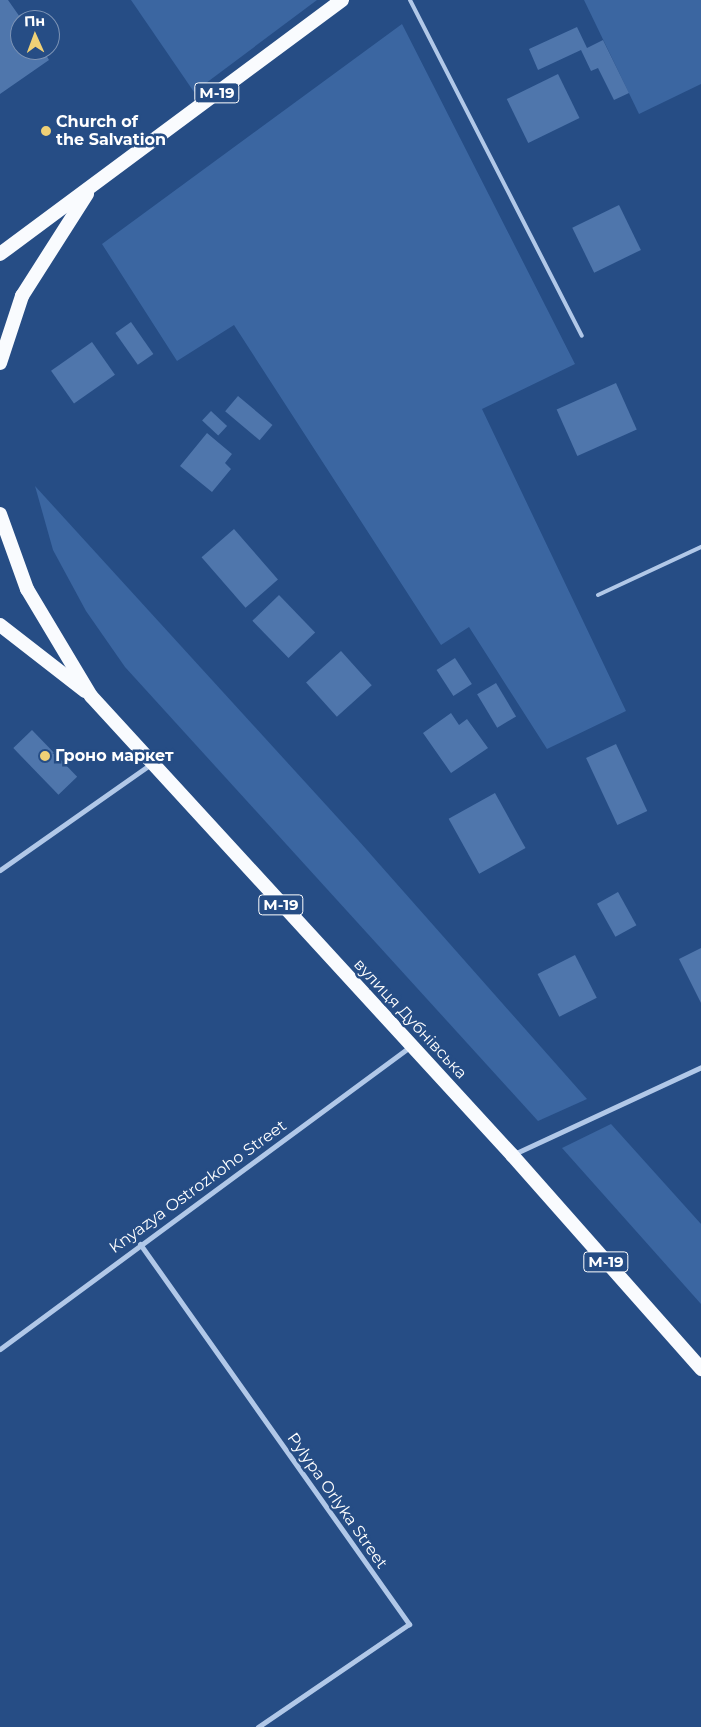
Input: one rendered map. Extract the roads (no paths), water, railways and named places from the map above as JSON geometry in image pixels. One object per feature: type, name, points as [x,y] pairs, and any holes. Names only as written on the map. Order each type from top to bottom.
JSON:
[{"type":"highway","name":"М-19","points":[[0,254],[342,0]]},
{"type":"highway","name":"М-19","points":[[0,363],[22,296],[91,187]]},
{"type":"highway","name":"М-19","points":[[0,514],[27,589],[91,696]]},
{"type":"highway","name":"М-19","points":[[0,625],[91,696]]},
{"type":"highway","name":"вулиця Дубнівська","points":[[91,696],[512,1155],[701,1369]]},
{"type":"street","points":[[0,870],[152,764]]},
{"type":"street","name":"Knyazya Ostrozkoho Street","points":[[0,1349],[411,1046]]},
{"type":"street","points":[[512,1155],[701,1067]]},
{"type":"street","name":"Pylypa Orlyka Street","points":[[140,1244],[409,1624],[258,1727]]},
{"type":"lane","points":[[410,0],[582,336]]},
{"type":"lane","points":[[598,595],[701,547]]},
{"type":"place","name":"Church of the Salvation","points":[[46,131]]},
{"type":"place","name":"Гроно маркет","points":[[45,756]]}]
